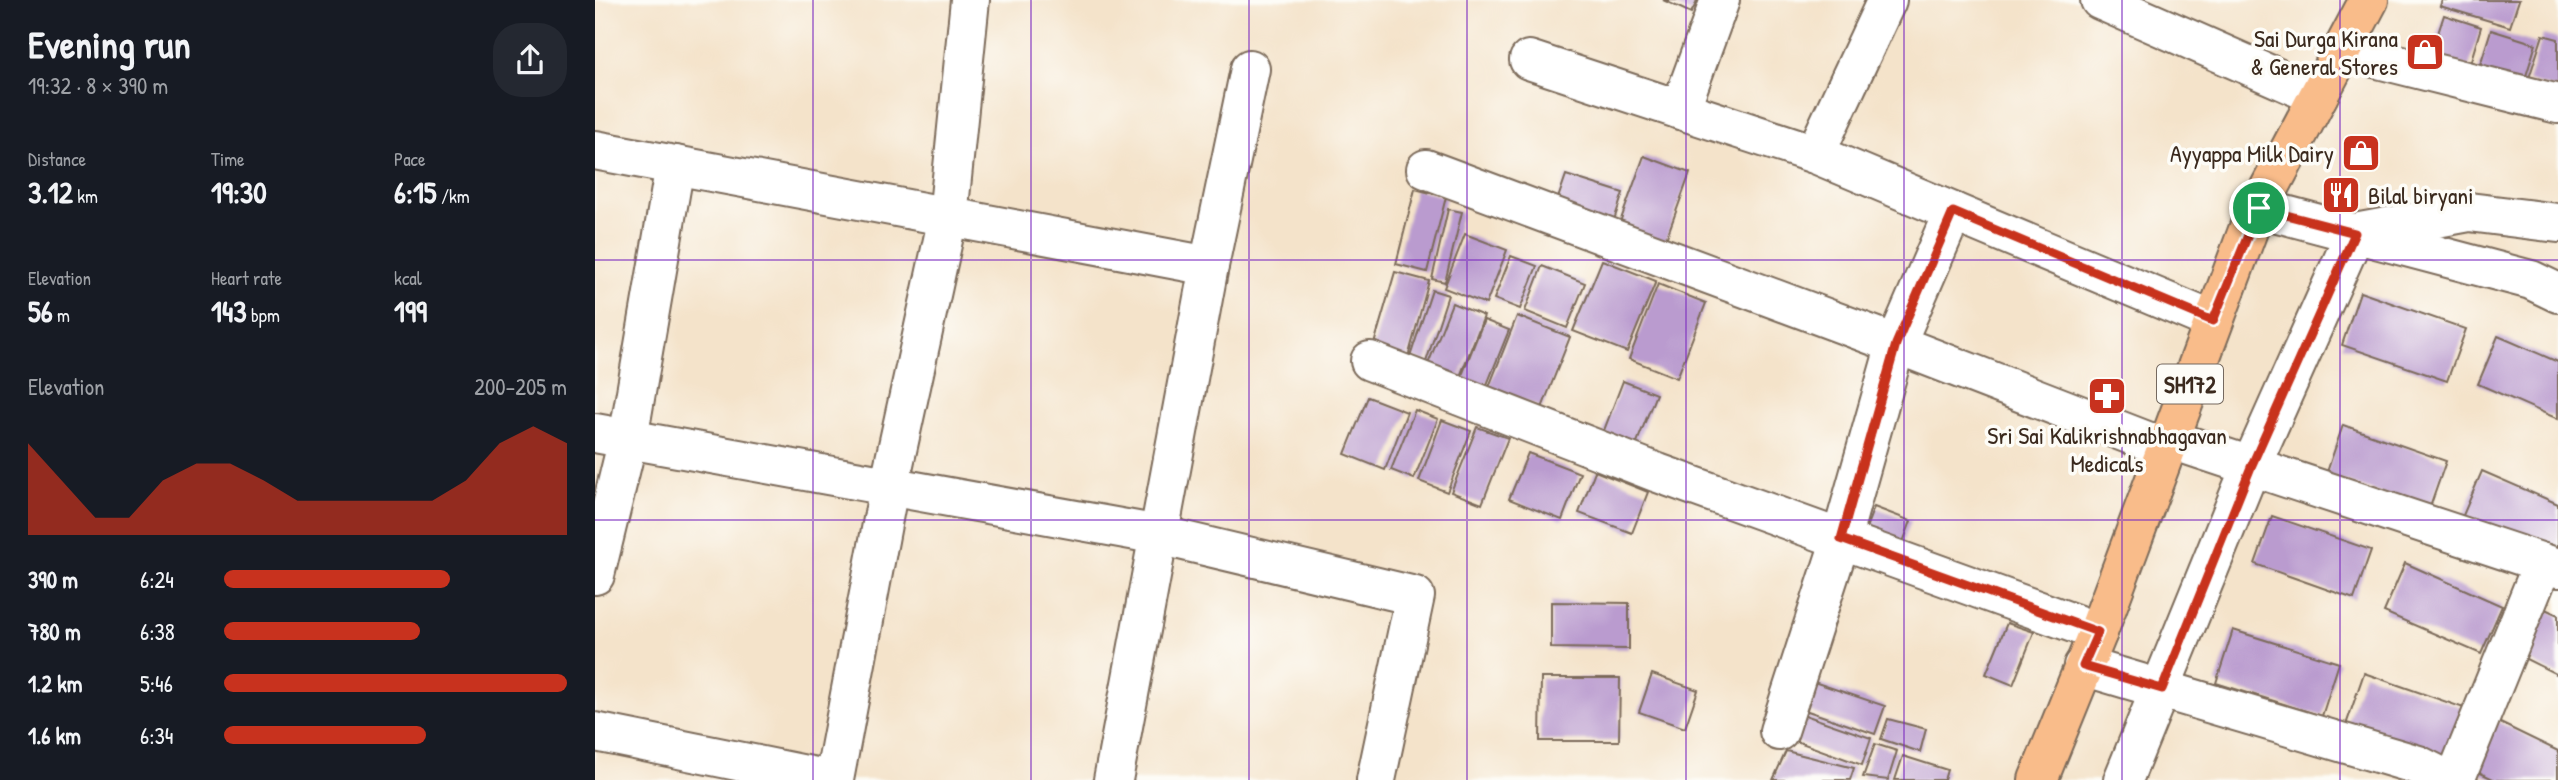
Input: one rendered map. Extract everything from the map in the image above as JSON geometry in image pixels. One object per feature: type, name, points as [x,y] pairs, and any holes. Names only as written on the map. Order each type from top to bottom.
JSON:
[{"type":"main road","name":"SH172","points":[[2038,780],[2098,632],[2213,321],[2259,208],[2369,0]]},
{"type":"street","points":[[595,732],[833,780],[889,487],[948,217],[970,0]]},
{"type":"street","points":[[1680,110],[1720,0]]},
{"type":"street","points":[[1815,154],[1887,0]]},
{"type":"street","points":[[2100,0],[2318,96]]},
{"type":"street","points":[[2343,50],[2558,104]]},
{"type":"street","points":[[1529,60],[1815,154],[2213,321]]},
{"type":"street","points":[[1114,780],[1209,266],[1249,69]]},
{"type":"street","points":[[595,150],[1209,266]]},
{"type":"street","points":[[595,575],[611,436],[675,165]]},
{"type":"street","points":[[1426,169],[2167,444],[2251,467],[2551,566],[2455,780]]},
{"type":"street","points":[[2259,208],[2531,280],[2558,293]]},
{"type":"street","points":[[1779,732],[1841,539],[1896,344],[1953,212]]},
{"type":"street","points":[[2355,233],[2469,212],[2558,223]]},
{"type":"street","points":[[2123,780],[2251,467],[2355,233]]},
{"type":"street","points":[[1370,361],[1658,473],[2098,632]]},
{"type":"street","points":[[611,436],[1159,535],[1415,596],[1376,780]]},
{"type":"street","points":[[2083,666],[2418,765],[2448,780]]},
{"type":"building","points":[[1663,0],[1698,0],[1691,13]]},
{"type":"building","points":[[2442,0],[2519,0],[2510,27],[2440,6]]},
{"type":"building","points":[[2444,15],[2481,27],[2469,67],[2431,55]]},
{"type":"building","points":[[2491,30],[2536,44],[2521,92],[2476,78]]},
{"type":"building","points":[[2543,35],[2558,39],[2558,90],[2528,81]]},
{"type":"building","points":[[1644,156],[1690,173],[1665,242],[1619,225]]},
{"type":"building","points":[[1566,175],[1623,193],[1611,229],[1554,210]]},
{"type":"building","points":[[1415,189],[1446,197],[1427,272],[1396,264]]},
{"type":"building","points":[[1448,209],[1462,212],[1445,282],[1432,279]]},
{"type":"building","points":[[1465,234],[1507,250],[1486,304],[1444,288]]},
{"type":"building","points":[[1511,256],[1537,266],[1520,309],[1494,299]]},
{"type":"building","points":[[1602,260],[1656,281],[1627,352],[1573,331]]},
{"type":"building","points":[[1542,266],[1585,283],[1567,328],[1525,311]]},
{"type":"building","points":[[1395,272],[1429,281],[1407,361],[1372,351]]},
{"type":"building","points":[[1658,284],[1706,303],[1677,378],[1629,359]]},
{"type":"building","points":[[1432,290],[1448,295],[1426,362],[1410,357]]},
{"type":"building","points":[[2360,292],[2466,329],[2447,381],[2342,345]]},
{"type":"building","points":[[1452,303],[1484,316],[1459,379],[1427,367]]},
{"type":"building","points":[[1517,316],[1570,337],[1542,408],[1489,387]]},
{"type":"building","points":[[1484,320],[1509,330],[1486,387],[1461,378]]},
{"type":"building","points":[[2498,336],[2558,362],[2558,419],[2478,384]]},
{"type":"building","points":[[1623,381],[1656,394],[1636,445],[1603,433]]},
{"type":"building","points":[[1368,397],[1407,412],[1385,470],[1345,454]]},
{"type":"building","points":[[1415,410],[1438,419],[1414,479],[1391,470]]},
{"type":"building","points":[[1442,420],[1471,431],[1447,492],[1419,481]]},
{"type":"building","points":[[2343,425],[2446,461],[2429,510],[2326,475]]},
{"type":"building","points":[[1477,427],[1508,438],[1482,504],[1451,492]]},
{"type":"building","points":[[1528,453],[1580,473],[1562,520],[1509,499]]},
{"type":"building","points":[[1595,471],[1648,492],[1632,533],[1579,513]]},
{"type":"building","points":[[2482,471],[2558,504],[2558,562],[2461,520]]},
{"type":"building","points":[[1874,507],[1911,521],[1897,558],[1860,544]]},
{"type":"building","points":[[2272,516],[2371,550],[2354,599],[2255,564]]},
{"type":"building","points":[[2405,563],[2502,606],[2481,654],[2384,612]]},
{"type":"building","points":[[1551,602],[1629,603],[1629,649],[1551,648]]},
{"type":"building","points":[[2543,608],[2558,615],[2558,675],[2518,655]]},
{"type":"building","points":[[2007,623],[2034,632],[2013,685],[1986,674]]},
{"type":"building","points":[[2233,630],[2339,663],[2322,716],[2216,683]]},
{"type":"building","points":[[2364,673],[2464,708],[2445,763],[2345,728]]},
{"type":"building","points":[[1652,674],[1698,690],[1685,728],[1639,712]]},
{"type":"building","points":[[1541,678],[1620,678],[1619,741],[1540,741]]},
{"type":"building","points":[[1811,681],[1885,706],[1875,734],[1802,709]]},
{"type":"building","points":[[1802,714],[1871,738],[1862,765],[1793,740]]},
{"type":"building","points":[[1888,719],[1926,729],[1920,752],[1881,739]]},
{"type":"building","points":[[2492,719],[2558,751],[2558,780],[2495,780],[2468,767]]},
{"type":"building","points":[[1875,744],[1897,751],[1888,780],[1863,777]]},
{"type":"building","points":[[1786,751],[1854,768],[1850,780],[1773,780]]},
{"type":"building","points":[[1903,756],[1947,770],[1944,780],[1895,780]]},
{"type":"place","name":"Sai Durga Kirana & General Stores","points":[[2425,52]]},
{"type":"place","name":"Ayyappa Milk Dairy","points":[[2361,153]]},
{"type":"place","name":"Bilal biryani","points":[[2341,195]]},
{"type":"place","name":"Sri Sai Kalikrishnabhagavan Medicals","points":[[2107,396]]},
{"type":"route","points":[[2259,208],[2355,233],[2251,467],[2162,689],[2083,666],[2098,632],[1841,539],[1896,344],[1953,212],[2213,321],[2259,208]]}]
